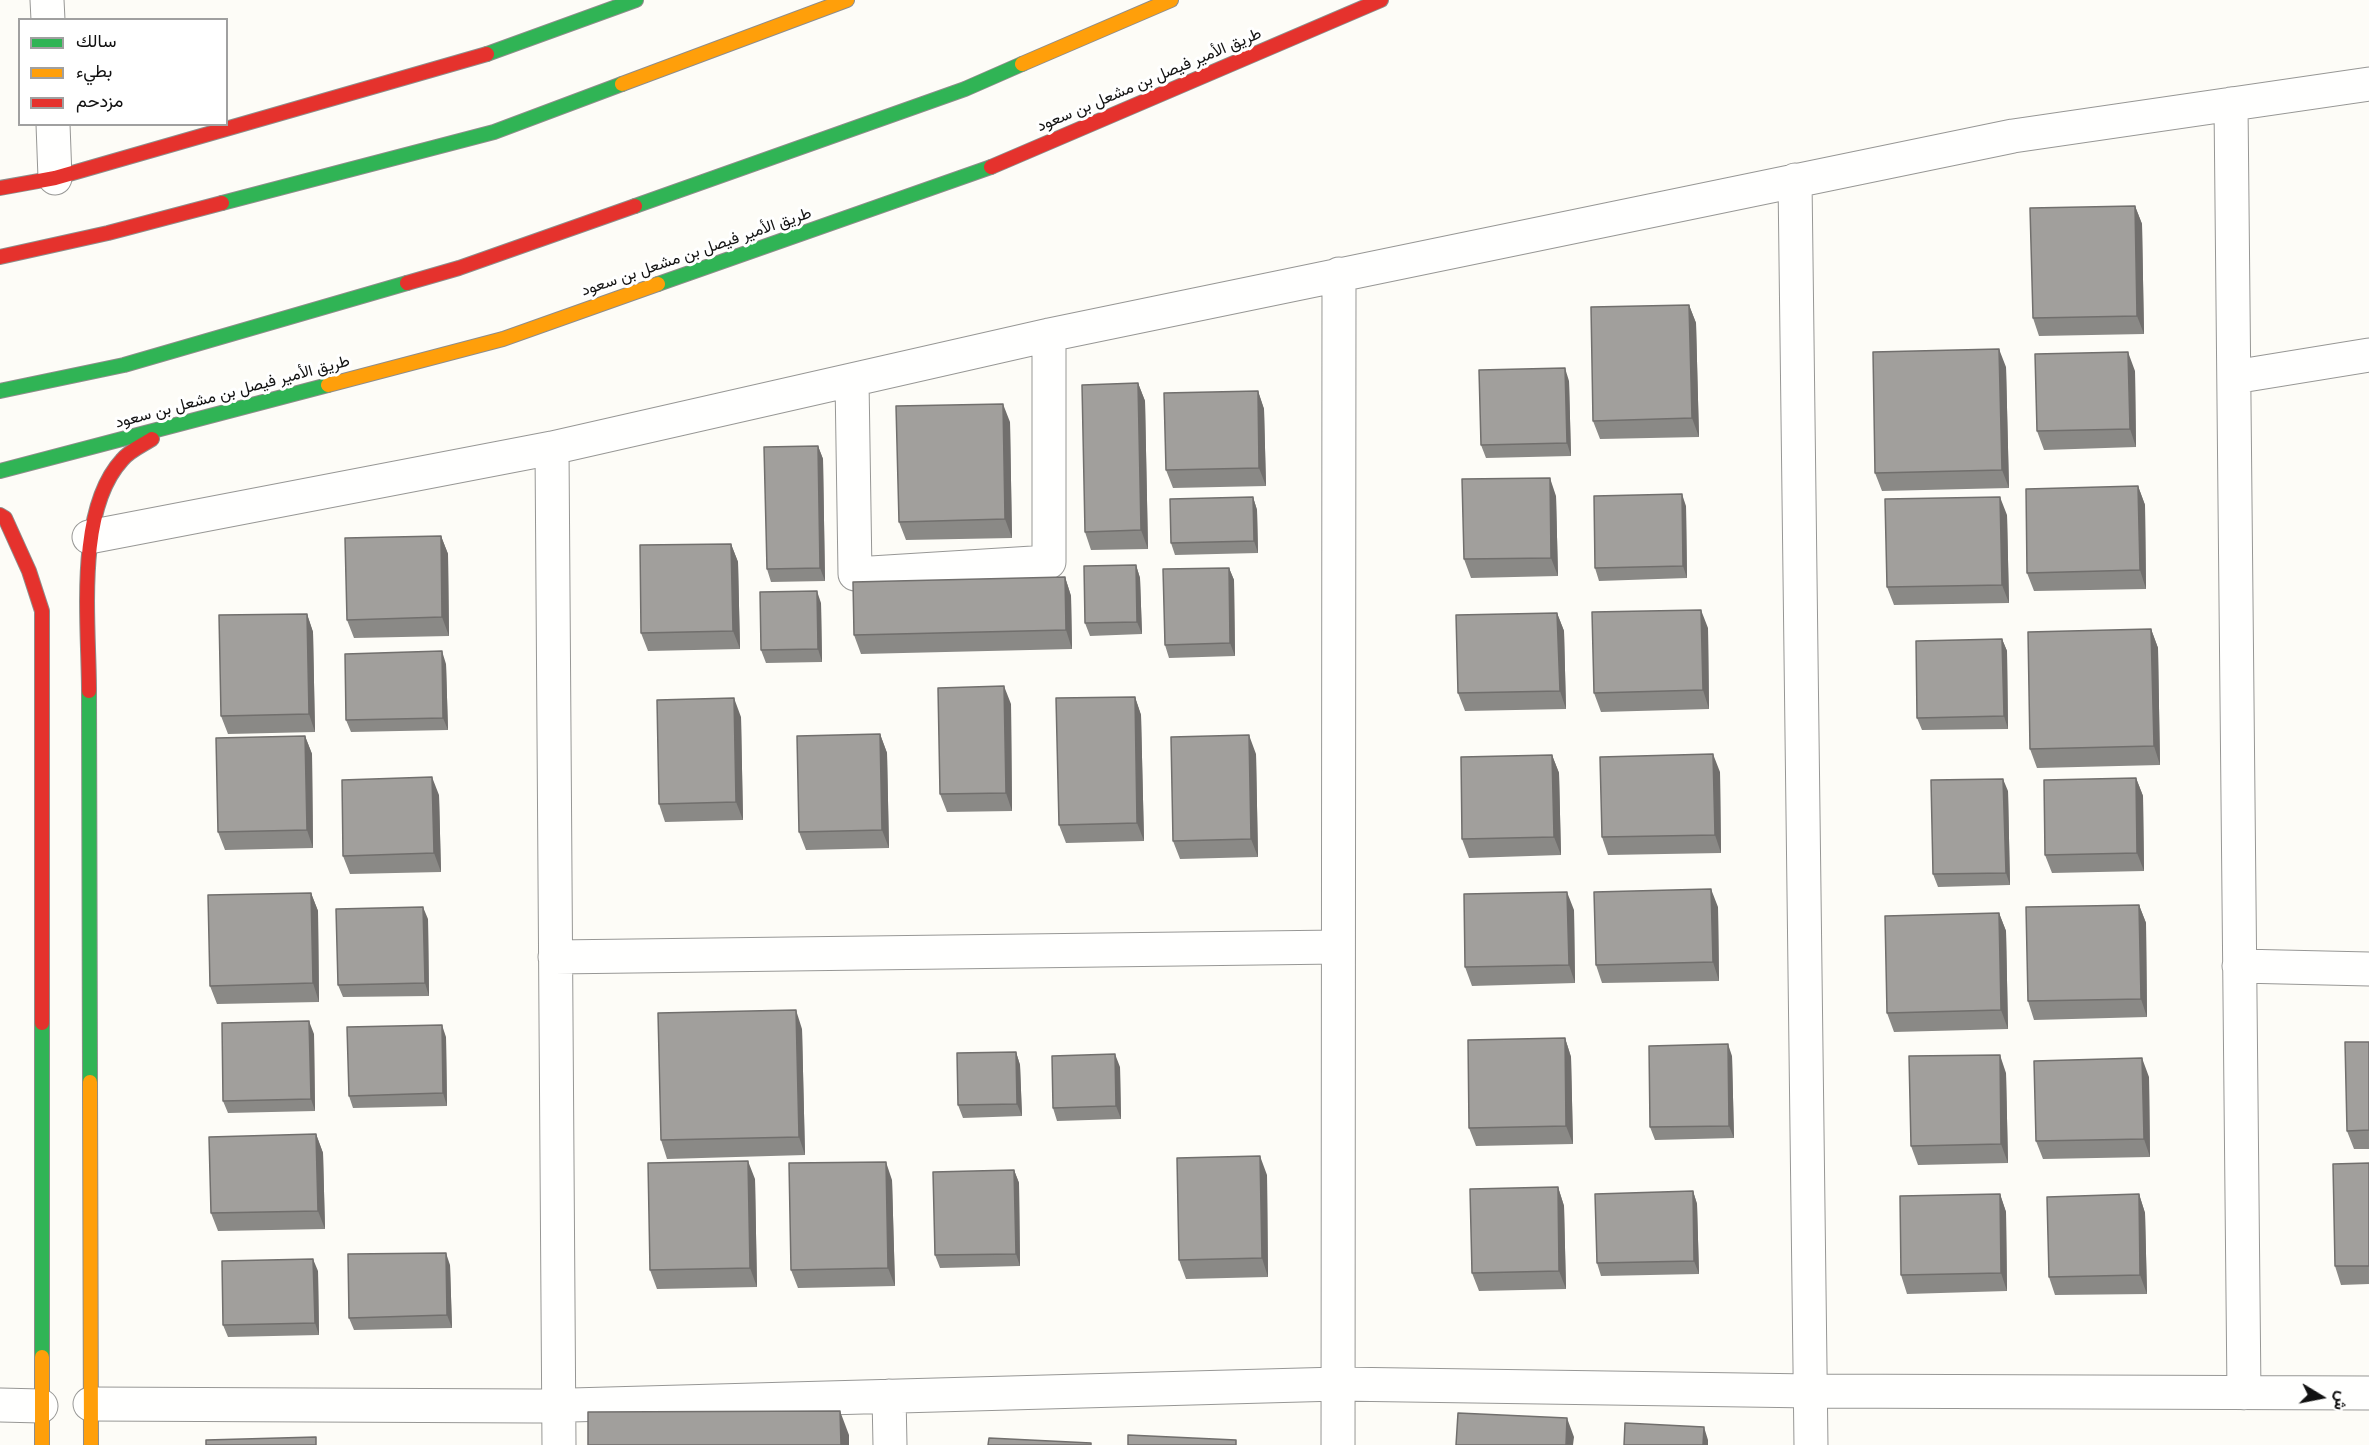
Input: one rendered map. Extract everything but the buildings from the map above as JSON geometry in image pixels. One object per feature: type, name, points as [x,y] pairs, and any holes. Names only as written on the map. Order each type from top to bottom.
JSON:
[{"type":"main road","points":[[0,188],[55,178],[465,62],[636,0]]},
{"type":"main road","points":[[0,256],[108,234],[494,132],[847,0]]},
{"type":"main road","points":[[0,391],[124,365],[459,268],[965,89],[1171,0]]},
{"type":"main road","name":"طريق الأمير فيصل بن مشعل بن سعود","points":[[0,471],[503,339],[1010,160],[1381,0]]},
{"type":"main road","points":[[91,1445],[89,537],[99,496],[122,459],[170,428]]},
{"type":"main road","points":[[0,515],[5,518],[29,571],[42,611],[42,1445]]},
{"type":"street","points":[[47,0],[48,18]]},
{"type":"street","points":[[89,537],[552,448],[1049,335],[2013,136],[2369,84]]},
{"type":"street","points":[[2230,104],[2244,1393]]},
{"type":"street","points":[[53,126],[55,178]]},
{"type":"street","points":[[1795,180],[1811,1445]]},
{"type":"street","points":[[1338,1445],[1339,274]]},
{"type":"street","points":[[852,380],[855,574],[1049,562],[1049,335]]},
{"type":"street","points":[[2234,377],[2369,355]]},
{"type":"street","points":[[552,448],[559,1445]]},
{"type":"street","points":[[555,957],[1338,947]]},
{"type":"street","points":[[2240,966],[2369,969]]},
{"type":"street","points":[[90,1404],[558,1406],[1338,1384],[1812,1391],[2369,1393]]},
{"type":"street","points":[[889,1396],[890,1445]]},
{"type":"street","points":[[0,1405],[41,1406]]},
{"type":"traffic: fast","points":[[487,54],[636,0]]},
{"type":"traffic: fast","points":[[635,206],[965,89],[1022,64]]},
{"type":"traffic: fast","points":[[222,203],[494,132],[622,84]]},
{"type":"traffic: fast","points":[[658,284],[991,167]]},
{"type":"traffic: fast","points":[[0,391],[124,365],[407,283]]},
{"type":"traffic: fast","points":[[0,471],[328,385]]},
{"type":"traffic: fast","points":[[89,691],[90,1082]]},
{"type":"traffic: fast","points":[[42,1023],[42,1357]]},
{"type":"traffic: slow","points":[[622,84],[847,0]]},
{"type":"traffic: slow","points":[[1022,64],[1171,0]]},
{"type":"traffic: slow","points":[[328,385],[503,339],[658,284]]},
{"type":"traffic: slow","points":[[90,1082],[91,1445]]},
{"type":"traffic: slow","points":[[42,1357],[42,1445]]},
{"type":"traffic: jam","points":[[991,167],[1381,0]]},
{"type":"traffic: jam","points":[[0,188],[55,178],[487,54]]},
{"type":"traffic: jam","points":[[0,257],[108,233],[222,203]]},
{"type":"traffic: jam","points":[[407,283],[459,268],[635,206]]},
{"type":"traffic: jam","points":[[89,691],[88,570],[97,508],[107,482],[122,460],[152,439]]},
{"type":"traffic: jam","points":[[0,515],[5,518],[29,571],[42,611],[42,1023]]}]
